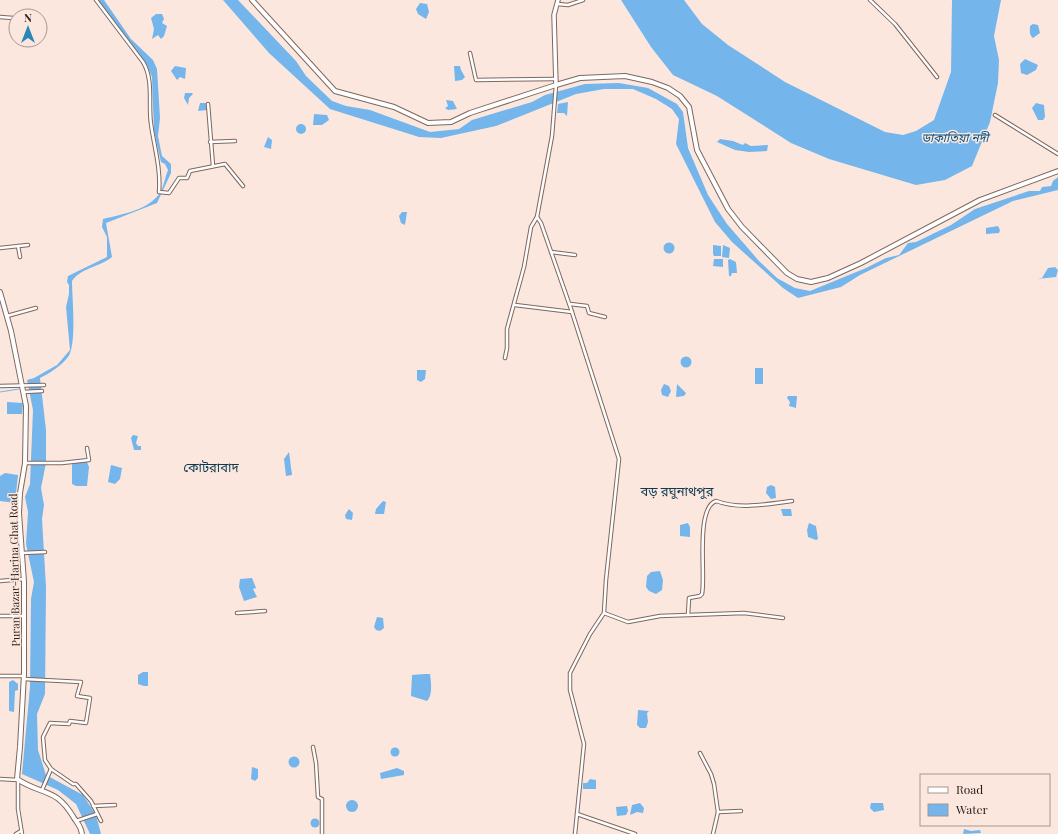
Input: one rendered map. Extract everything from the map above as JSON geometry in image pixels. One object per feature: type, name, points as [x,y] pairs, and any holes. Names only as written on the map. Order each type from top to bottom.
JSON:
[{"type":"main road","points":[[252,0],[335,91],[394,107],[428,123],[451,122],[470,114],[580,78],[620,76],[652,82],[668,88],[687,102],[692,114],[697,150],[728,209],[742,227],[787,273],[797,279],[811,282],[828,278],[861,263],[980,200],[1058,171]]},
{"type":"main road","name":"Puran Bazar-Harina Ghat Road","points":[[0,293],[7,316],[26,406],[25,463],[20,494],[24,579],[24,677],[17,780]]},
{"type":"main road","points":[[17,780],[60,798],[82,828],[82,834]]},
{"type":"street","points":[[96,0],[143,62],[148,73],[149,112],[160,179],[160,192],[169,193],[178,178],[187,178],[190,171],[225,164],[243,186]]},
{"type":"street","points":[[505,358],[508,348],[506,335],[515,305],[531,227],[537,217],[552,136],[556,85],[554,16],[558,2],[568,5],[583,0]]},
{"type":"street","points":[[870,0],[899,29],[938,77]]},
{"type":"street","points":[[470,53],[476,80],[555,79]]},
{"type":"street","points":[[208,104],[213,166]]},
{"type":"street","points":[[995,115],[1058,154]]},
{"type":"street","points":[[210,142],[235,141]]},
{"type":"street","points":[[537,217],[541,223],[570,304],[619,459],[606,580],[604,613],[590,634],[570,673],[570,690],[584,744],[575,834]]},
{"type":"street","points":[[0,248],[28,244]]},
{"type":"street","points":[[18,246],[20,257]]},
{"type":"street","points":[[551,252],[575,255]]},
{"type":"street","points":[[570,304],[587,306],[589,313],[605,317]]},
{"type":"street","points":[[515,305],[572,312]]},
{"type":"street","points":[[7,316],[36,308]]},
{"type":"street","points":[[0,386],[44,385]]},
{"type":"street","points":[[23,392],[42,391]]},
{"type":"street","points":[[25,463],[47,464],[89,460],[87,448]]},
{"type":"street","points":[[688,615],[689,598],[700,596],[702,591],[702,554],[707,507],[716,500],[728,505],[748,507],[792,501]]},
{"type":"street","points":[[22,553],[45,552]]},
{"type":"street","points":[[0,581],[24,579]]},
{"type":"street","points":[[237,613],[265,611]]},
{"type":"street","points":[[604,613],[628,622],[660,616],[744,613],[783,618]]},
{"type":"street","points":[[0,616],[24,616]]},
{"type":"street","points":[[0,676],[81,682],[77,696],[90,698],[86,723],[70,721],[69,724],[50,723],[44,737],[45,760],[51,769],[73,784],[76,784],[94,806],[101,821]]},
{"type":"street","points":[[313,747],[316,763],[318,797],[321,798],[322,834]]},
{"type":"street","points":[[700,753],[711,774],[718,812],[714,834]]},
{"type":"street","points":[[41,791],[51,769]]},
{"type":"street","points":[[0,779],[17,780],[21,833],[16,834]]},
{"type":"street","points":[[94,806],[115,805]]},
{"type":"street","points":[[718,812],[740,811]]},
{"type":"street","points":[[76,821],[97,814]]},
{"type":"street","points":[[577,814],[635,834]]},
{"type":"water","points":[[98,0],[104,0],[131,39],[153,60],[157,69],[160,118],[158,136],[162,156],[171,164],[171,173],[157,203],[106,223],[112,257],[76,276],[72,281],[73,332],[71,351],[62,363],[51,372],[40,378],[46,430],[46,463],[41,488],[44,505],[42,519],[46,587],[45,694],[37,714],[38,750],[46,775],[83,795],[96,815],[101,834],[90,834],[76,804],[58,790],[22,774],[30,687],[31,599],[34,582],[26,544],[28,512],[25,497],[30,484],[33,410],[27,380],[34,378],[57,365],[70,350],[66,307],[69,294],[69,285],[67,282],[68,276],[107,257],[107,237],[102,227],[103,219],[127,213],[150,203],[161,191],[168,170],[165,164],[161,162],[154,131],[152,77],[147,65]]},
{"type":"water","points":[[223,0],[238,0],[296,61],[306,76],[332,101],[346,106],[370,110],[430,132],[459,129],[472,120],[532,102],[545,95],[585,84],[619,83],[648,88],[677,104],[683,112],[688,148],[708,195],[727,224],[759,261],[777,278],[795,288],[810,291],[866,268],[886,258],[899,255],[908,243],[916,242],[951,225],[975,209],[1029,191],[1040,191],[1042,187],[1051,186],[1053,181],[1058,177],[1058,190],[1013,201],[860,275],[841,287],[798,298],[783,288],[732,242],[715,222],[676,144],[679,119],[672,109],[656,99],[633,89],[604,89],[576,94],[496,126],[441,138],[419,137],[330,109],[269,53]]},
{"type":"water","name":"ডাকাতিয়া নদী","points":[[621,0],[684,0],[702,24],[728,45],[785,82],[885,132],[903,135],[916,131],[934,120],[951,72],[952,0],[1001,0],[994,36],[999,60],[998,83],[990,122],[972,166],[945,180],[916,185],[829,159],[791,143],[717,96],[673,75],[651,47]]},
{"type":"water","points":[[420,3],[427,4],[429,12],[426,19],[418,14],[416,9]]},
{"type":"water","points":[[156,14],[162,14],[164,19],[162,23],[167,26],[164,36],[161,39],[158,35],[152,39],[154,29],[151,18]]},
{"type":"water","points":[[1033,24],[1038,25],[1040,33],[1033,38],[1031,36],[1030,26]]},
{"type":"water","points":[[1025,59],[1038,65],[1036,70],[1027,75],[1021,73],[1020,64]]},
{"type":"water","points":[[175,66],[186,68],[185,79],[180,77],[177,80],[171,71]]},
{"type":"water","points":[[454,66],[460,66],[465,77],[462,80],[455,81]]},
{"type":"water","points":[[185,93],[193,94],[189,98],[188,105],[184,98]]},
{"type":"water","points":[[446,100],[453,101],[457,109],[448,110],[445,108],[448,106]]},
{"type":"water","points":[[568,102],[567,116],[564,113],[557,113],[558,104]]},
{"type":"water","points":[[200,103],[206,103],[207,110],[198,111]]},
{"type":"water","points":[[1036,103],[1044,105],[1045,117],[1043,120],[1038,120],[1032,108]]},
{"type":"water","points":[[314,114],[327,115],[329,120],[322,125],[313,125]]},
{"type":"water","points":[[301,124],[306,129],[301,134],[296,129]]},
{"type":"water","points":[[268,137],[272,140],[271,149],[264,147]]},
{"type":"water","points":[[720,139],[733,141],[743,145],[745,143],[751,146],[768,145],[767,151],[749,152],[735,150],[717,142]]},
{"type":"water","points":[[402,212],[407,212],[405,225],[401,223],[399,216]]},
{"type":"water","points":[[998,226],[1000,230],[999,233],[986,234],[986,228]]},
{"type":"water","points":[[667,243],[671,243],[673,244],[673,252],[667,253],[664,250],[664,246]]},
{"type":"water","points":[[713,245],[721,246],[721,256],[714,256]]},
{"type":"water","points":[[723,245],[730,248],[729,258],[722,257]]},
{"type":"water","points":[[714,259],[723,259],[723,267],[713,266]]},
{"type":"water","points":[[730,259],[736,262],[737,273],[732,273],[731,276],[729,276],[728,260]]},
{"type":"water","points":[[1055,267],[1058,270],[1056,277],[1037,279],[1042,278],[1048,268]]},
{"type":"water","points":[[684,357],[688,357],[690,358],[690,366],[684,367],[681,364],[681,360]]},
{"type":"water","points":[[755,368],[763,368],[763,384],[755,384]]},
{"type":"water","points":[[417,370],[426,370],[425,379],[421,382],[417,380]]},
{"type":"water","points":[[664,384],[669,386],[671,391],[668,397],[662,395],[661,390]]},
{"type":"water","points":[[677,384],[686,393],[684,396],[676,397]]},
{"type":"water","points":[[788,396],[797,396],[796,408],[789,406],[790,402],[787,398]]},
{"type":"water","points":[[7,402],[23,403],[22,414],[7,414]]},
{"type":"water","points":[[133,435],[138,436],[136,443],[138,446],[141,446],[141,450],[134,450],[131,438]]},
{"type":"water","points":[[289,452],[292,475],[286,476],[284,459]]},
{"type":"water","points":[[87,462],[89,467],[87,486],[76,486],[72,484],[72,463]]},
{"type":"water","points":[[111,465],[122,468],[120,479],[115,484],[108,482]]},
{"type":"water","points":[[5,473],[18,475],[15,503],[0,501],[0,476]]},
{"type":"water","points":[[771,485],[775,487],[776,498],[771,499],[766,493],[767,487]]},
{"type":"water","points":[[383,501],[386,502],[384,514],[375,514],[376,509]]},
{"type":"water","points":[[349,509],[353,513],[352,520],[346,519],[345,515]]},
{"type":"water","points":[[781,509],[791,509],[792,516],[783,516]]},
{"type":"water","points":[[688,523],[690,527],[690,537],[680,536],[680,525]]},
{"type":"water","points":[[809,523],[816,526],[818,539],[816,540],[808,537],[807,530]]},
{"type":"water","points":[[660,571],[663,580],[662,590],[656,594],[649,591],[646,587],[647,576],[651,572]]},
{"type":"water","points":[[252,578],[256,588],[253,589],[257,597],[244,601],[239,587],[240,579]]},
{"type":"water","points":[[377,617],[383,618],[384,628],[380,631],[376,630],[374,627]]},
{"type":"water","points":[[143,672],[148,672],[148,686],[138,684],[138,675]]},
{"type":"water","points":[[430,674],[431,692],[427,701],[411,696],[412,675]]},
{"type":"water","points":[[13,680],[18,684],[18,690],[15,691],[14,712],[9,711],[9,682]]},
{"type":"water","points":[[638,710],[649,711],[647,713],[648,722],[646,728],[640,728],[637,725]]},
{"type":"water","points":[[395,747],[400,752],[395,757],[390,752]]},
{"type":"water","points":[[292,757],[296,757],[298,758],[298,766],[292,767],[289,764],[289,760]]},
{"type":"water","points":[[252,767],[258,769],[258,778],[255,781],[251,779]]},
{"type":"water","points":[[397,768],[404,771],[404,775],[381,779],[380,773]]},
{"type":"water","points":[[590,779],[596,780],[596,789],[583,789],[583,783],[587,783]]},
{"type":"water","points":[[352,800],[356,802],[358,806],[356,810],[352,812],[348,810],[346,806],[348,802]]},
{"type":"water","points":[[640,803],[644,808],[643,813],[637,812],[630,815],[632,805]]},
{"type":"water","points":[[871,803],[883,803],[884,810],[874,812],[870,808]]},
{"type":"water","points":[[627,806],[628,811],[626,815],[617,816],[616,807]]},
{"type":"water","points":[[315,818],[320,823],[315,828],[310,823]]},
{"type":"water","points":[[964,829],[971,831],[980,830],[981,833],[963,834]]},
{"type":"waterway","points":[[0,392],[19,389]]},
{"type":"district","name":"কোটরাবাদ","points":[[211,466]]},
{"type":"district","name":"বড় রঘুনাথপুর","points":[[677,490]]}]
